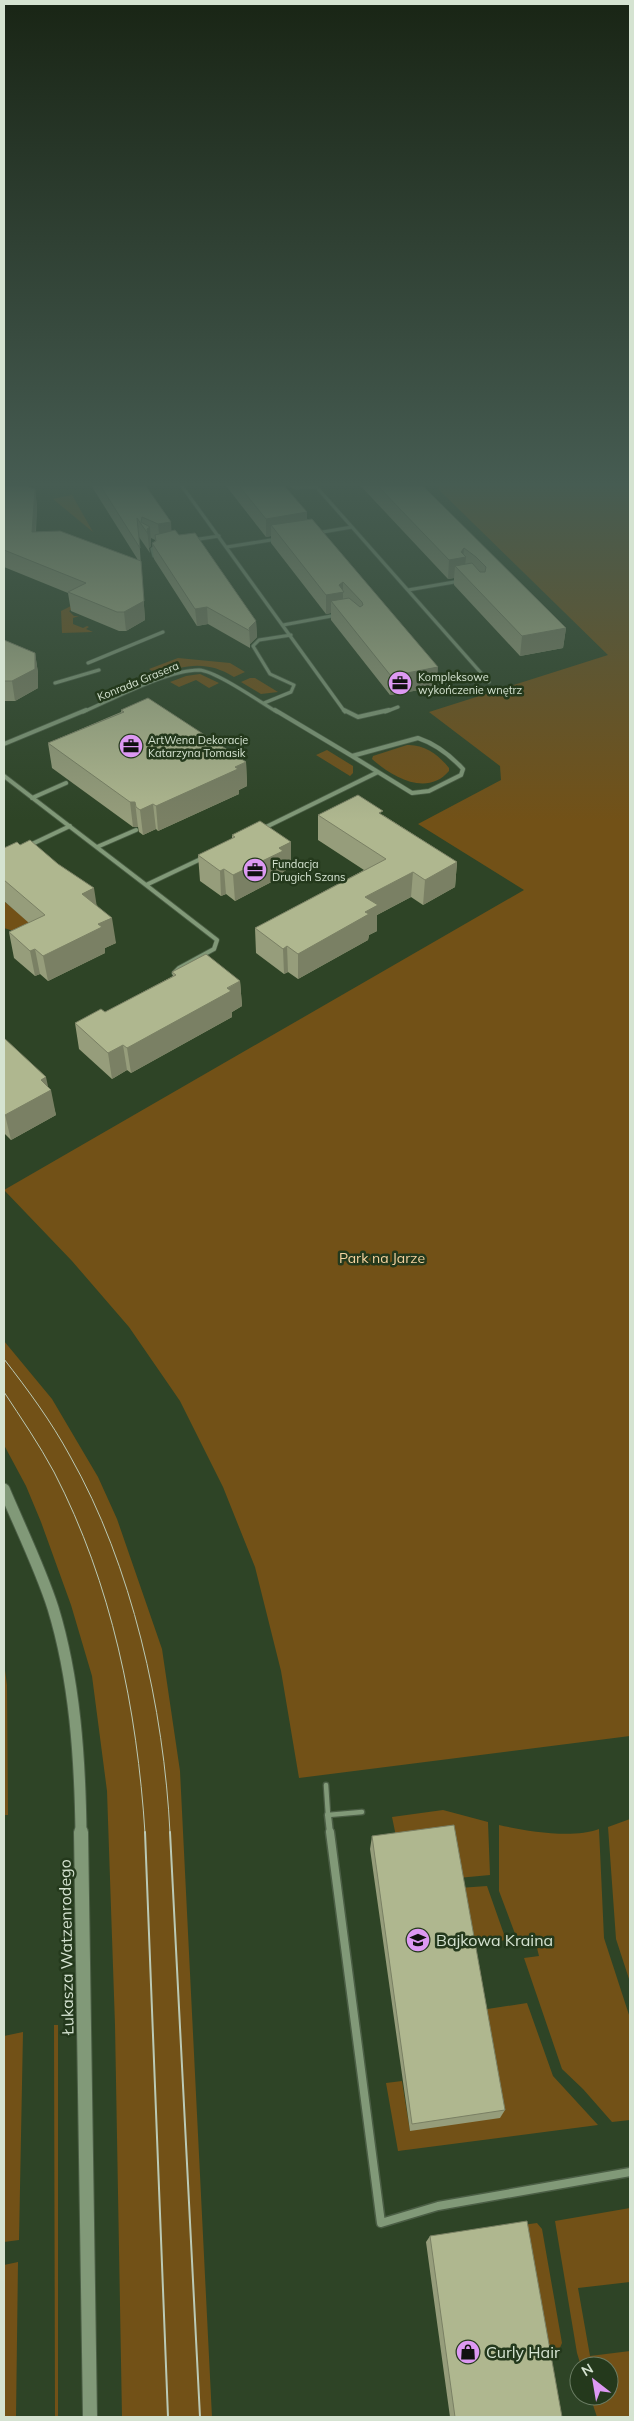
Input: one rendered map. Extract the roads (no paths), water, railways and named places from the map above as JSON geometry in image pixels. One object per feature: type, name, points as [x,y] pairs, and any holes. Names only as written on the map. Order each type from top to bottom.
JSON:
[{"type":"street","points":[[262,595],[346,713],[351,717],[364,718],[398,707]]},
{"type":"street","points":[[412,595],[489,682]]},
{"type":"street","points":[[284,625],[340,615]]},
{"type":"street","points":[[88,662],[163,632]]},
{"type":"street","points":[[264,703],[291,692],[294,686],[270,674],[253,646],[259,640],[290,634]]},
{"type":"street","points":[[56,683],[98,670]]},
{"type":"street","name":"Konrada Grasera","points":[[4,744],[172,675],[190,670],[209,671],[412,793],[421,793],[461,775],[463,769],[428,741],[418,738],[408,739],[352,756]]},
{"type":"street","points":[[252,833],[378,772]]},
{"type":"street","points":[[4,776],[217,940],[214,949],[179,968],[173,974],[172,980]]},
{"type":"street","points":[[32,798],[66,783]]},
{"type":"street","points":[[28,846],[70,826]]},
{"type":"street","points":[[98,847],[136,830]]},
{"type":"street","points":[[146,885],[209,854]]},
{"type":"street","name":"Łukasza Watzenrodego","points":[[4,1489],[53,1608],[72,1696],[80,1773],[90,2417]]},
{"type":"street","points":[[328,1815],[381,2223],[438,2206],[630,2172]]},
{"type":"lane","points":[[326,1785],[328,1815],[362,1812]]},
{"type":"tram line","points":[[4,1359],[39,1406],[63,1443],[92,1498],[111,1543],[141,1639],[152,1688],[161,1737],[170,1833]]},
{"type":"tram line","points":[[4,1392],[54,1472],[92,1558],[118,1648],[128,1694],[136,1740],[145,1833]]},
{"type":"tram line","points":[[145,1832],[168,2417]]},
{"type":"tram line","points":[[170,1832],[200,2417]]},
{"type":"place","name":"Kompleksowe wykończenie wnętrz","points":[[400,683]]},
{"type":"place","name":"ArtWena Dekoracje Katarzyna Tomasik","points":[[131,746]]},
{"type":"place","name":"Fundacja Drugich Szans","points":[[255,870]]},
{"type":"place","name":"Bajkowa Kraina","points":[[418,1940]]},
{"type":"place","name":"Curly Hair","points":[[468,2352]]},
{"type":"park label","name":"Park na Jarze","points":[[382,1258]]}]
